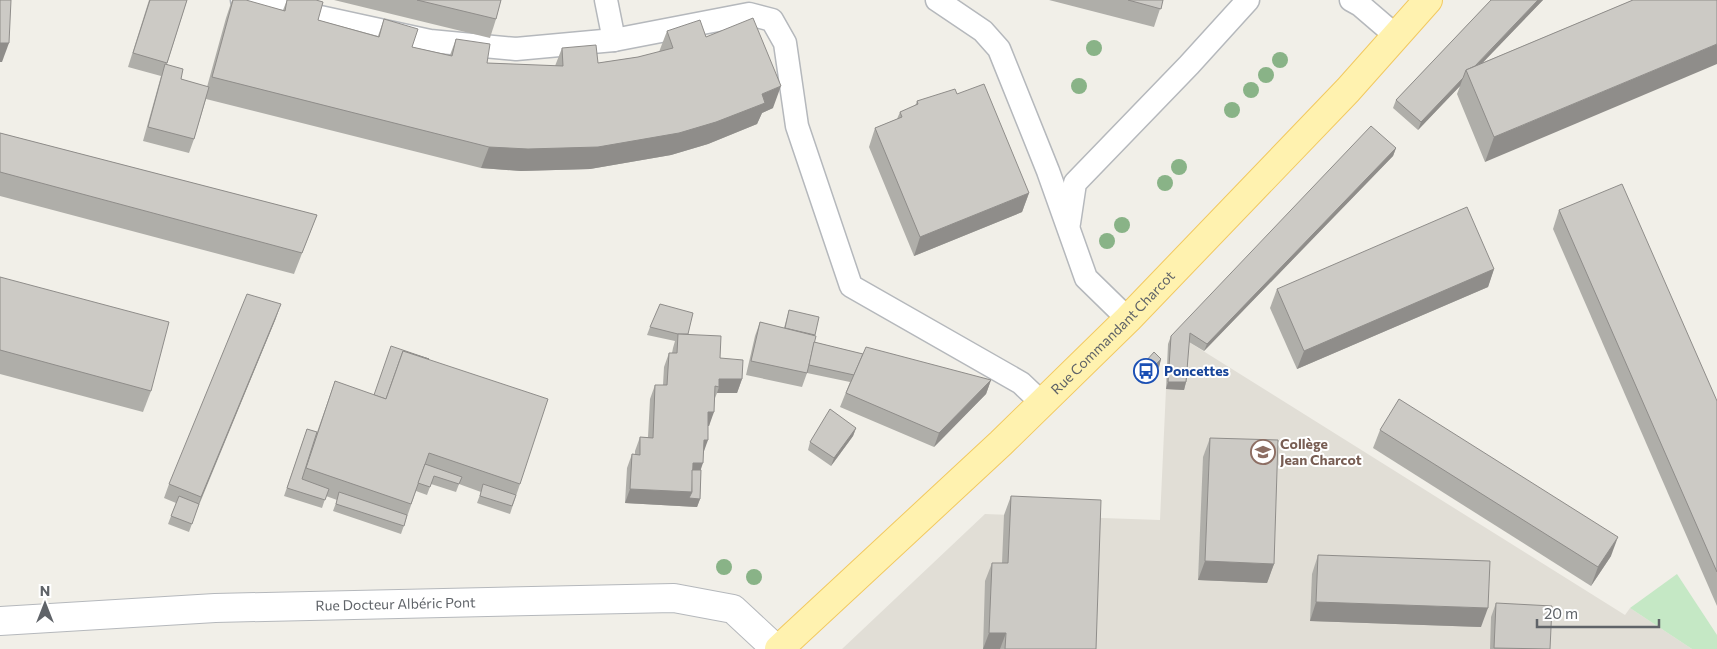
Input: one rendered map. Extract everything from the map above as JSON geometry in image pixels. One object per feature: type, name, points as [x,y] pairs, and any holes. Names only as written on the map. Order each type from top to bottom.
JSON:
[{"type":"main road","name":"Rue Commandant Charcot","points":[[778,649],[1042,403],[1128,319],[1348,90],[1428,0]]},
{"type":"street","name":"Rue Docteur Albéric Pont","points":[[0,622],[215,608],[674,598],[733,609],[778,649]]},
{"type":"lane","points":[[242,0],[430,42],[516,49],[614,40],[749,14],[772,20],[785,44],[797,126],[851,286],[1021,383],[1042,403]]},
{"type":"lane","points":[[606,0],[614,40]]},
{"type":"lane","points":[[936,0],[983,31],[999,49],[1069,226],[1086,278],[1128,319]]},
{"type":"lane","points":[[1069,226],[1075,183],[1189,65],[1248,0]]},
{"type":"lane","points":[[1350,0],[1360,5],[1395,35]]},
{"type":"shaded area","name":"Collège Jean Charcot","points":[[1176,334],[1625,615],[1630,608],[1692,649],[842,649],[985,514],[1160,520],[1166,389]]},
{"type":"green space","points":[[1677,574],[1717,635],[1717,649],[1692,649],[1630,608]]},
{"type":"building","points":[[0,0],[11,0],[9,43],[0,43]]},
{"type":"building","points":[[150,0],[187,0],[167,63],[133,53]]},
{"type":"building","points":[[233,0],[246,0],[285,11],[287,0],[316,0],[323,2],[318,20],[379,37],[384,19],[418,29],[412,47],[452,56],[456,39],[490,44],[487,63],[563,66],[562,48],[596,45],[598,63],[638,57],[673,48],[667,31],[700,20],[706,37],[753,18],[781,86],[762,94],[765,103],[716,122],[679,133],[598,147],[528,149],[489,147],[212,77]]},
{"type":"building","points":[[417,0],[501,0],[496,19]]},
{"type":"building","points":[[1128,0],[1163,0],[1161,9]]},
{"type":"building","points":[[1491,0],[1538,0],[1475,66],[1466,70],[1463,78],[1421,122],[1396,100]]},
{"type":"building","points":[[1633,0],[1717,0],[1717,44],[1494,137],[1466,70]]},
{"type":"building","points":[[165,64],[183,69],[181,79],[209,87],[194,139],[148,127]]},
{"type":"building","points":[[984,84],[1029,193],[920,237],[875,128],[902,117],[900,112],[918,104],[917,101],[955,89],[957,94]]},
{"type":"building","points":[[1371,126],[1396,148],[1207,344],[1190,333],[1186,382],[1168,382],[1171,336]]},
{"type":"building","points":[[0,133],[317,215],[302,253],[0,172]]},
{"type":"building","points":[[1622,184],[1717,401],[1717,572],[1559,210]]},
{"type":"building","points":[[1467,207],[1494,269],[1304,351],[1277,289]]},
{"type":"building","points":[[0,277],[169,322],[151,391],[0,350]]},
{"type":"building","points":[[247,294],[281,304],[201,497],[169,484]]},
{"type":"building","points":[[660,304],[693,313],[688,334],[678,334],[650,327]]},
{"type":"building","points":[[789,310],[819,317],[815,335],[785,328]]},
{"type":"building","points":[[760,322],[816,336],[807,373],[751,361]]},
{"type":"building","points":[[678,334],[721,336],[720,358],[743,360],[742,379],[719,379],[719,387],[715,386],[714,412],[708,412],[708,440],[704,440],[703,463],[693,463],[692,492],[630,489],[632,454],[640,455],[640,437],[653,438],[655,385],[667,385],[669,353],[677,353]]},
{"type":"building","points":[[814,342],[863,354],[854,375],[809,365]]},
{"type":"building","points":[[391,346],[429,359],[403,351],[386,399],[374,395]]},
{"type":"building","points":[[866,347],[991,380],[939,433],[846,393]]},
{"type":"building","points":[[403,351],[548,399],[520,484],[429,453],[411,504],[306,468],[335,381],[386,399]]},
{"type":"building","points":[[1154,352],[1161,359],[1145,376],[1138,370]]},
{"type":"building","points":[[1399,399],[1618,537],[1598,567],[1380,430]]},
{"type":"building","points":[[830,409],[856,428],[834,458],[810,442]]},
{"type":"building","points":[[307,429],[317,432],[302,479],[329,489],[325,500],[287,488]]},
{"type":"building","points":[[1210,438],[1278,440],[1274,564],[1205,561]]},
{"type":"building","points":[[425,464],[462,477],[459,484],[434,476],[430,487],[418,483]]},
{"type":"building","points":[[692,470],[701,470],[700,499],[689,498],[692,492]]},
{"type":"building","points":[[483,484],[516,495],[512,506],[480,496]]},
{"type":"building","points":[[339,492],[407,515],[404,526],[336,504]]},
{"type":"building","points":[[179,496],[199,504],[192,524],[171,516]]},
{"type":"building","points":[[1011,496],[1101,500],[1096,649],[1005,649],[1006,633],[989,633],[992,563],[1008,563]]},
{"type":"building","points":[[1318,555],[1490,561],[1488,608],[1316,602]]},
{"type":"building","points":[[1496,603],[1552,606],[1550,649],[1494,648]]},
{"type":"place","name":"Poncettes","points":[[1146,371]]},
{"type":"place","name":"Collège Jean Charcot","points":[[1263,452]]}]
